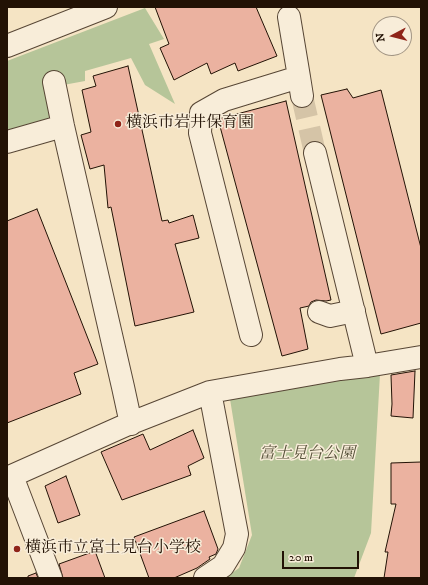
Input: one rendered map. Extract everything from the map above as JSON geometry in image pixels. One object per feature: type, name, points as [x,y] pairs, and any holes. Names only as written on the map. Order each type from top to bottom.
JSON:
[{"type":"street","points":[[7,46],[106,7]]},
{"type":"street","points":[[251,335],[200,133],[201,114],[224,100],[300,87],[289,17]]},
{"type":"street","points":[[54,82],[100,282],[130,424]]},
{"type":"street","points":[[7,142],[63,126]]},
{"type":"street","points":[[315,153],[367,366]]},
{"type":"street","points":[[319,312],[330,316],[354,311]]},
{"type":"street","points":[[51,578],[9,477],[130,424],[210,392],[421,356]]},
{"type":"street","points":[[206,578],[223,566],[234,548],[237,534],[210,392]]},
{"type":"green space","points":[[145,8],[164,39],[149,44],[175,104],[145,85],[131,58],[85,71],[85,81],[47,88],[51,121],[7,136],[7,61]]},
{"type":"green space","name":"富士見台公園","points":[[380,374],[371,533],[354,578],[225,578],[239,568],[252,535],[230,399]]},
{"type":"building","points":[[155,7],[256,7],[277,56],[238,71],[235,63],[211,74],[207,63],[174,80],[160,48],[169,44]]},
{"type":"building","points":[[128,66],[162,221],[168,220],[169,223],[193,215],[199,238],[175,244],[194,312],[135,326],[111,207],[108,208],[104,165],[90,169],[81,135],[91,132],[82,90],[96,86],[93,76]]},
{"type":"building","points":[[347,89],[353,98],[381,90],[421,248],[421,323],[381,334],[321,95]]},
{"type":"building","points":[[286,101],[331,300],[316,300],[311,302],[309,306],[300,308],[308,349],[282,356],[218,119]]},
{"type":"building","points":[[37,209],[98,364],[74,373],[81,394],[7,423],[7,221]]},
{"type":"building","points":[[415,371],[413,418],[391,416],[391,375]]},
{"type":"building","points":[[193,430],[204,458],[188,466],[191,475],[122,500],[101,452],[143,434],[150,450]]},
{"type":"building","points":[[421,462],[421,578],[384,578],[388,552],[385,552],[396,504],[391,504],[391,463]]},
{"type":"building","points":[[66,476],[80,515],[58,523],[45,486]]},
{"type":"building","points":[[204,511],[218,549],[216,554],[209,557],[210,559],[197,568],[174,578],[149,578],[134,537]]},
{"type":"building","points":[[95,551],[105,578],[63,578],[59,564]]},
{"type":"building","points":[[36,573],[38,578],[28,578],[28,576]]},
{"type":"tunnel","points":[[302,96],[315,153]]},
{"type":"place","name":"横浜市岩井保育園","points":[[118,124]]},
{"type":"place","name":"横浜市立富士見台小学校","points":[[17,549]]}]
